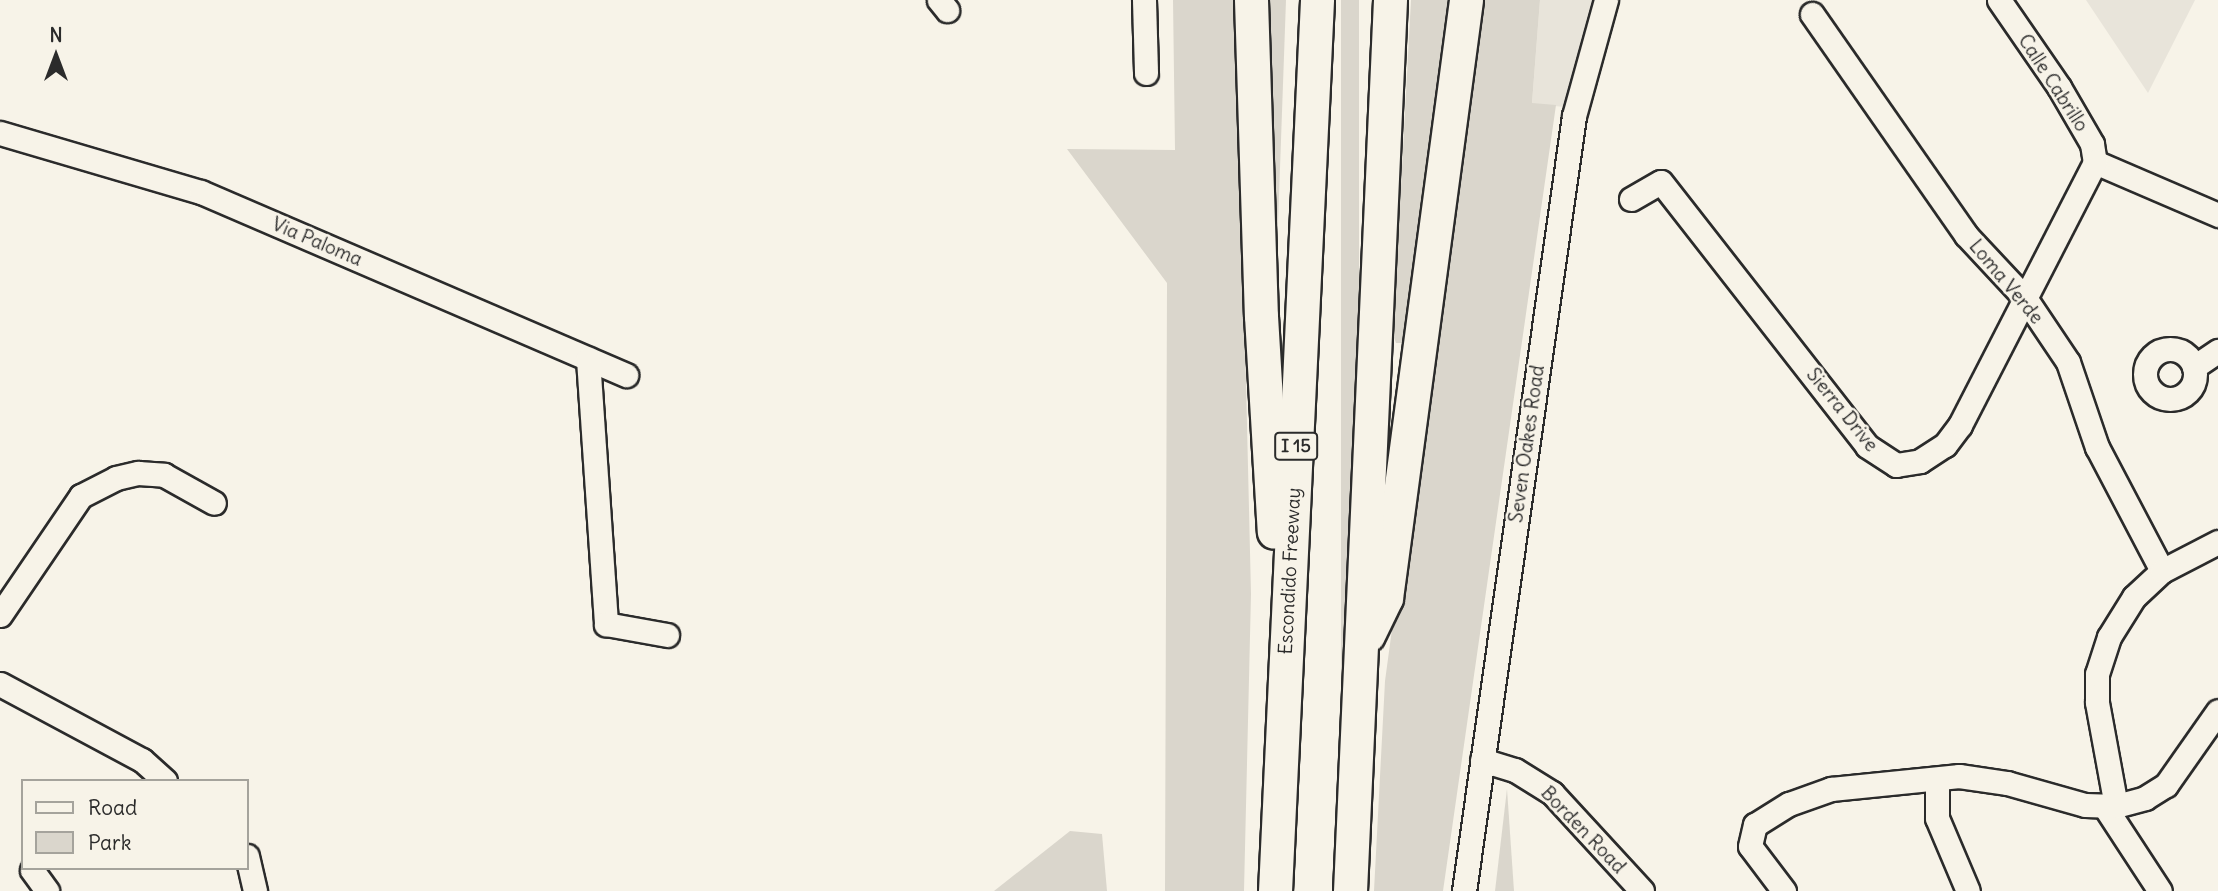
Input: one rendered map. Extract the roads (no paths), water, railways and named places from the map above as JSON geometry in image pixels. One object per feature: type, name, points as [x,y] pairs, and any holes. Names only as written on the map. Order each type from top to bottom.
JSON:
[{"type":"highway","points":[[1251,0],[1261,316],[1285,678]]},
{"type":"highway","name":"Escondido Freeway","points":[[1275,891],[1317,0]]},
{"type":"highway","points":[[1350,891],[1390,0]]},
{"type":"highway","points":[[1361,649],[1386,598],[1466,0]]},
{"type":"street","points":[[1144,0],[1146,73]]},
{"type":"street","name":"Seven Oakes Road","points":[[1464,891],[1574,116],[1606,0]]},
{"type":"street","name":"Calle Cabrillo","points":[[1998,0],[2059,87],[2092,144],[2095,162]]},
{"type":"street","name":"Loma Verde","points":[[1812,14],[1966,234],[2025,298],[2068,362],[2097,447],[2162,571]]},
{"type":"street","name":"Via Paloma","points":[[0,133],[201,192],[626,375]]},
{"type":"street","points":[[2095,162],[2218,215]]},
{"type":"street","name":"Sierra Drive","points":[[1631,199],[1661,181],[1867,446],[1896,465],[1920,461],[1945,445],[2095,162]]},
{"type":"street","points":[[2194,367],[2218,351]]},
{"type":"street","points":[[588,359],[606,624],[667,635]]},
{"type":"street","points":[[0,615],[81,496],[116,478],[138,473],[164,475],[214,503]]},
{"type":"street","points":[[2160,891],[2110,806],[2097,702],[2097,674],[2109,637],[2134,597],[2162,571],[2218,542]]},
{"type":"street","points":[[0,684],[142,760],[163,779]]},
{"type":"street","points":[[1784,891],[1750,846],[1755,825],[1789,804],[1831,789],[1959,776],[2007,783],[2110,806],[2145,798],[2166,785],[2218,711]]},
{"type":"street","name":"Borden Road","points":[[1482,760],[1515,770],[1552,793],[1642,891]]},
{"type":"street","points":[[1937,779],[1937,818],[1968,891]]},
{"type":"street","points":[[248,860],[255,891]]},
{"type":"street","points":[[32,870],[47,891]]}]
